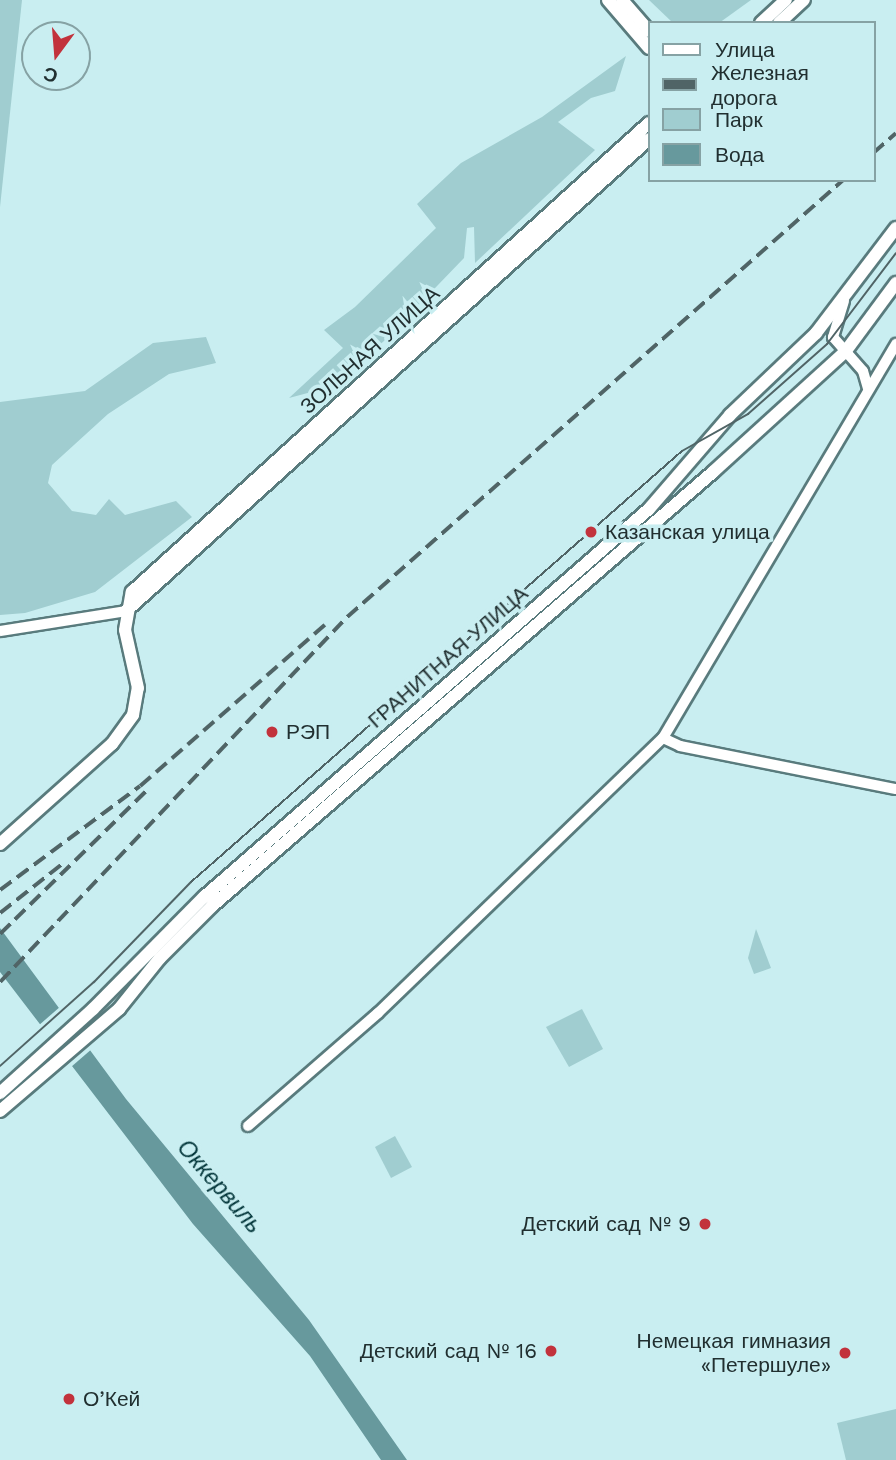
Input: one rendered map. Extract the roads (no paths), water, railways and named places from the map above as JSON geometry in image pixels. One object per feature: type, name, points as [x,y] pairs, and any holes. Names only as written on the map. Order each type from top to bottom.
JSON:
[{"type":"street","points":[[608,0],[648,47]]},
{"type":"street","points":[[622,0],[648,30]]},
{"type":"street","points":[[763,21],[786,0]]},
{"type":"street","points":[[781,21],[804,0]]},
{"type":"street","name":"ЗОЛЬНАЯ УЛИЦА","points":[[126,611],[132,592],[648,124]]},
{"type":"street","name":"ЗОЛЬНАЯ УЛИЦА","points":[[126,611],[648,140]]},
{"type":"street","name":"ГРАНИТНАЯ УЛИЦА","points":[[0,1093],[93,1009],[204,897],[649,509],[730,415],[810,340],[896,228]]},
{"type":"street","name":"ГРАНИТНАЯ УЛИЦА","points":[[0,1111],[104,1022],[160,957],[212,906],[713,472],[845,352],[896,283]]},
{"type":"street","points":[[846,295],[834,329],[836,344],[863,371],[868,388]]},
{"type":"street","points":[[248,1126],[378,1013],[663,738],[896,344]]},
{"type":"street","points":[[0,631],[126,611],[125,630],[138,688],[133,715],[112,744],[0,844]]},
{"type":"street","points":[[663,738],[680,746],[896,789]]},
{"type":"water","points":[[0,928],[126,1099],[309,1320],[407,1460],[381,1460],[310,1356],[193,1224],[0,972]]},
{"type":"tram line","points":[[0,1066],[94,982],[191,882],[682,451],[748,414],[827,344],[896,253]]},
{"type":"railway","points":[[875,151],[896,133]]},
{"type":"railway","points":[[0,982],[347,617],[841,182]]},
{"type":"railway","points":[[0,890],[140,786],[328,622]]},
{"type":"railway","points":[[0,934],[149,788]]},
{"type":"railway","points":[[0,913],[62,864]]},
{"type":"place","name":"Казанская улица","points":[[591,532]]},
{"type":"place","name":"РЭП","points":[[272,732]]},
{"type":"place","name":"Детский сад № 9","points":[[705,1224]]},
{"type":"place","name":"Детский сад № 16","points":[[551,1351]]},
{"type":"place","name":"Немецкая гимназия «Петершуле»","points":[[845,1353]]},
{"type":"place","name":"О’Кей","points":[[69,1399]]},
{"type":"water label","name":"Оккервиль","points":[[219,1187]]}]
